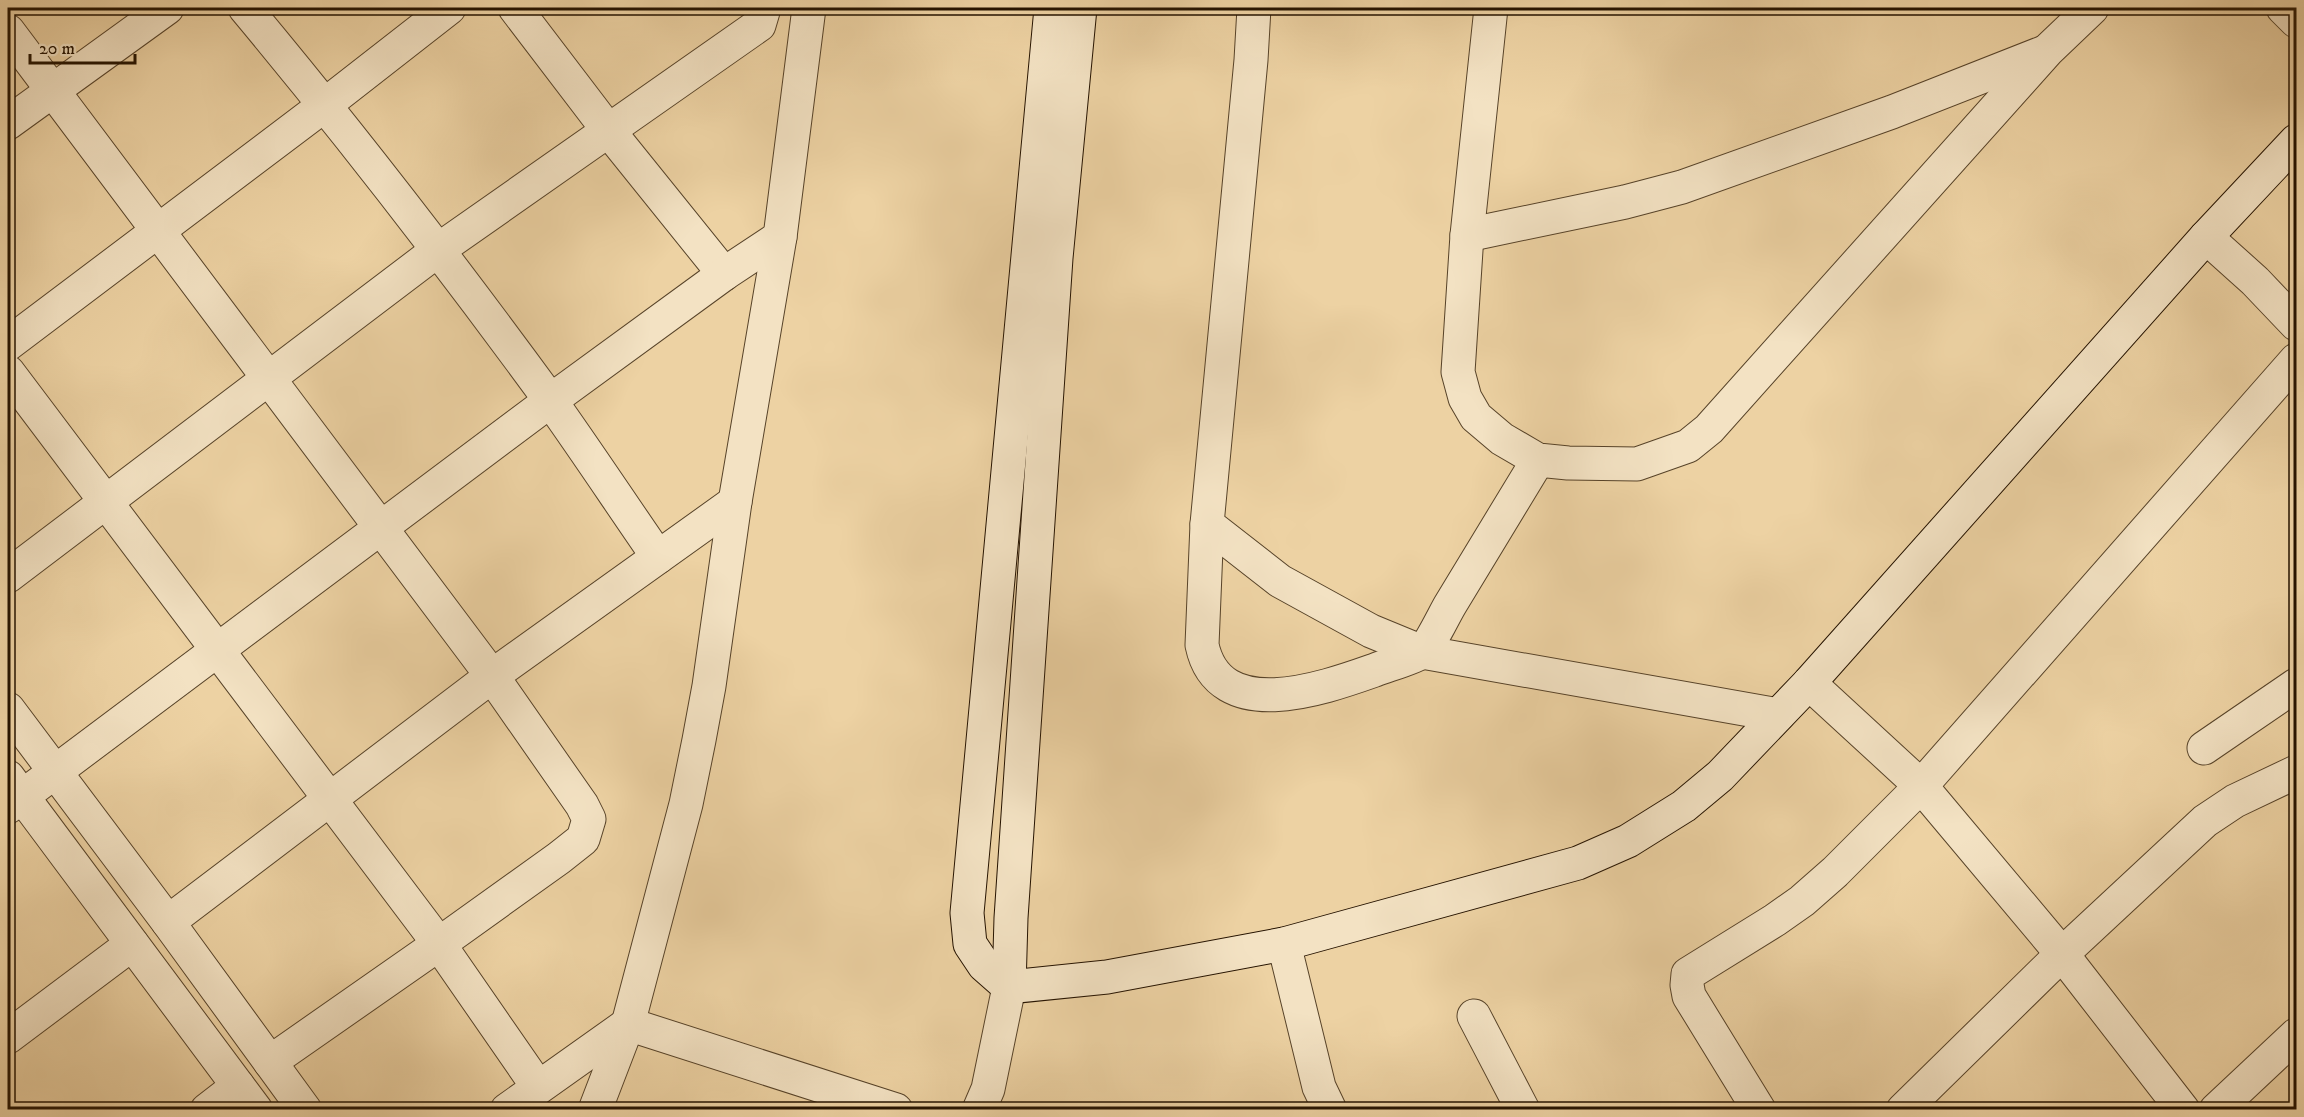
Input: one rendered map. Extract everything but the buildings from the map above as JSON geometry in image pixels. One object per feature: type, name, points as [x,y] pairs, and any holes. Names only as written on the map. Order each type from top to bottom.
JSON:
[{"type":"street","points":[[8,123],[167,8]]},
{"type":"street","points":[[245,8],[326,105],[438,250],[550,401],[658,557]]},
{"type":"street","points":[[8,344],[326,105],[449,8]]},
{"type":"street","points":[[515,8],[608,130],[724,274]]},
{"type":"street","points":[[8,576],[438,250],[759,25],[764,8]]},
{"type":"street","points":[[596,1110],[628,1024],[686,804],[709,686],[735,502],[780,237],[809,8]]},
{"type":"street","points":[[1051,8],[967,913],[970,944],[984,965],[1009,987],[1107,977],[1284,944],[1578,863],[1628,841],[1684,806],[1720,776],[1809,683],[2206,237],[2296,141]]},
{"type":"street","points":[[979,1110],[988,1089],[1009,987],[1013,895],[1056,258],[1080,8]]},
{"type":"street","points":[[1258,8],[1207,524],[1202,645],[1206,662],[1218,678],[1234,688],[1253,694],[1277,695],[1332,686],[1422,652],[1538,460]]},
{"type":"street","points":[[1491,8],[1467,235],[1458,372],[1465,398],[1476,417],[1502,439],[1538,460],[1637,464],[1688,446],[1708,429],[2048,50],[2091,8]]},
{"type":"street","points":[[2283,8],[2296,21]]},
{"type":"street","points":[[8,31],[492,676],[582,805],[589,819],[583,839],[439,945],[270,1062]]},
{"type":"street","points":[[1467,235],[1625,202],[1682,187],[1892,112],[2048,50]]},
{"type":"street","points":[[207,1110],[247,1098],[132,944],[12,794],[55,771],[550,401],[724,274],[780,237]]},
{"type":"street","points":[[2206,237],[2255,281],[2296,324]]},
{"type":"street","points":[[1759,1110],[1689,996],[1688,974],[1802,901],[1835,872],[1922,786],[2296,360]]},
{"type":"street","points":[[8,372],[439,945],[538,1087]]},
{"type":"street","points":[[168,922],[492,676],[735,502]]},
{"type":"street","points":[[1207,524],[1280,581],[1371,631],[1422,652],[1778,715]]},
{"type":"street","points":[[1809,683],[1922,786],[2062,954],[2182,1110]]},
{"type":"street","points":[[2204,748],[2296,685]]},
{"type":"street","points":[[8,709],[168,922],[305,1110]]},
{"type":"street","points":[[1903,1110],[2062,954],[2205,821],[2235,801],[2296,772]]},
{"type":"street","points":[[8,1037],[132,944]]},
{"type":"street","points":[[1284,944],[1319,1087],[1329,1110]]},
{"type":"street","points":[[1474,1016],[1523,1110]]},
{"type":"street","points":[[507,1110],[628,1024]]},
{"type":"street","points":[[628,1024],[896,1110]]},
{"type":"street","points":[[2216,1110],[2296,1035]]}]
